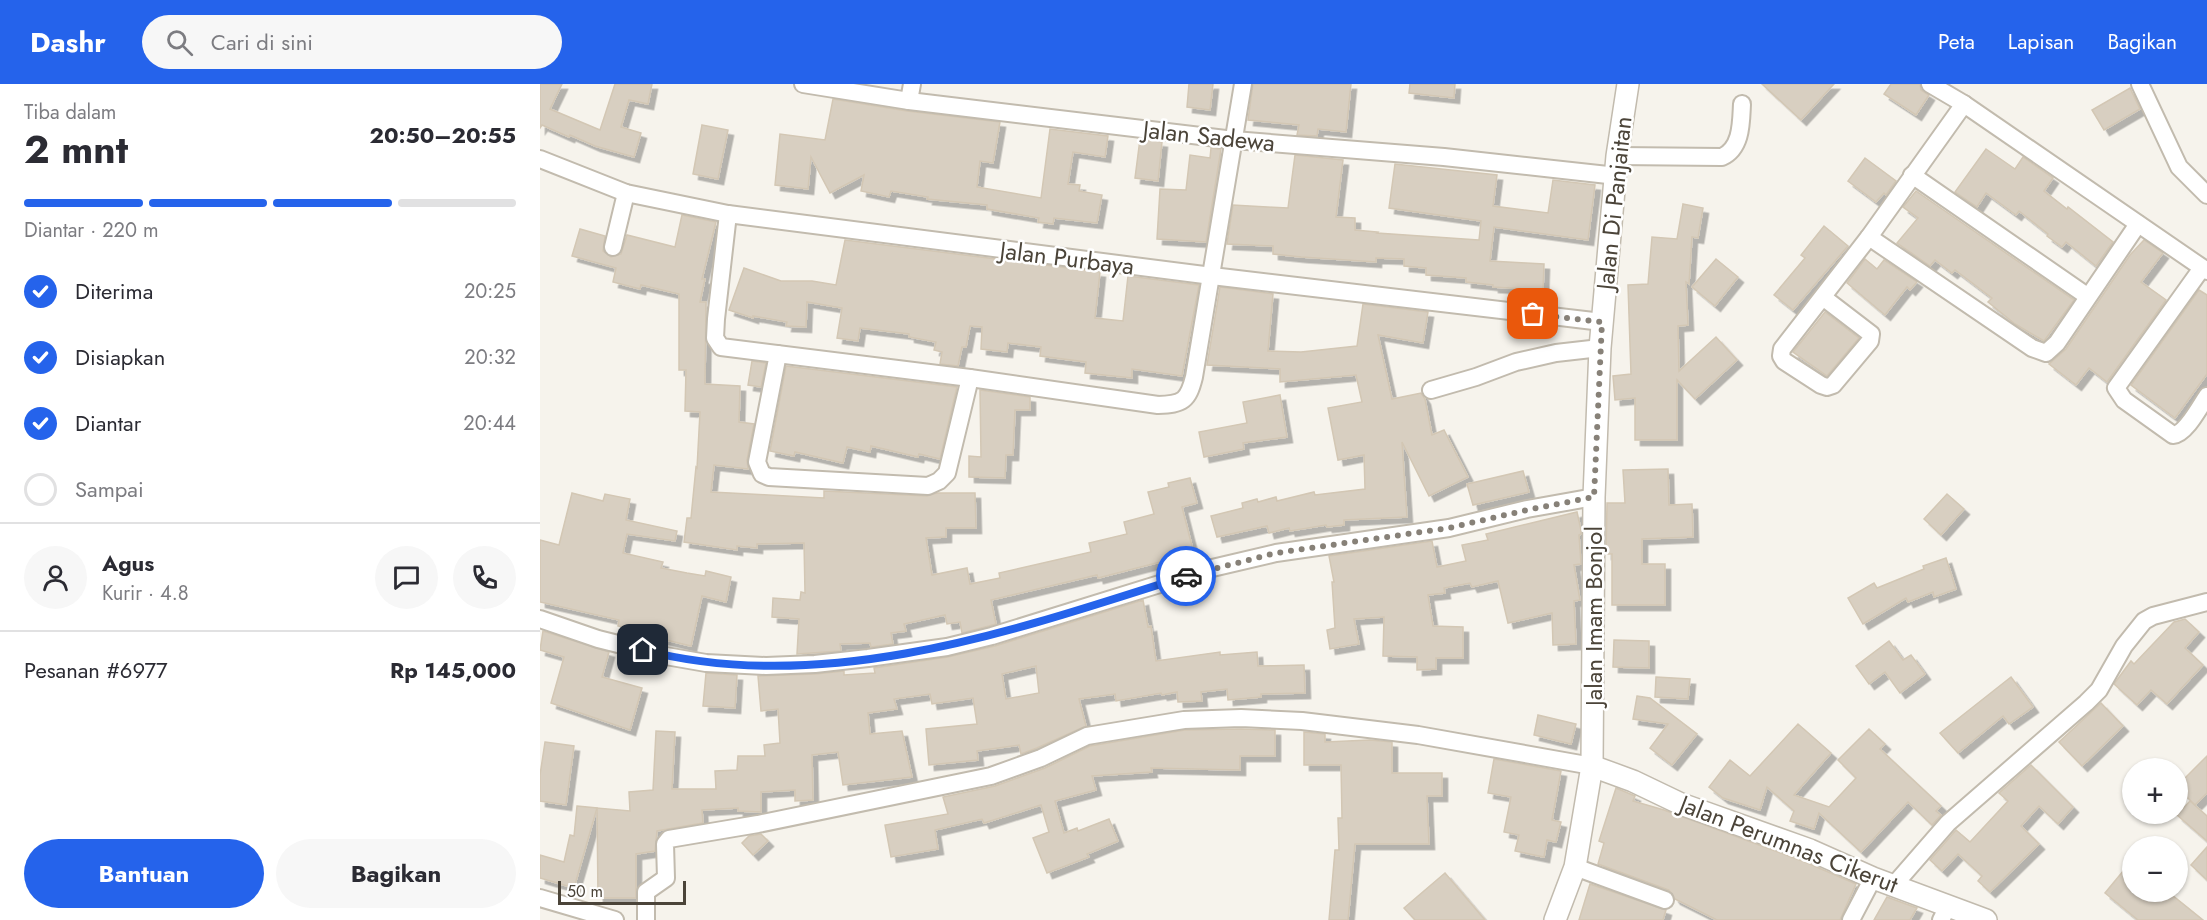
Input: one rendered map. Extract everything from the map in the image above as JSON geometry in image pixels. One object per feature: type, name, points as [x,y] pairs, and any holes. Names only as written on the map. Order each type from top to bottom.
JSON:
[{"type":"street","name":"Jalan Sadewa","points":[[803,84],[909,101],[1234,140],[1444,157],[1617,166],[1722,157],[1733,150],[1739,135],[1742,104]]},
{"type":"street","points":[[909,101],[912,84]]},
{"type":"street","points":[[728,214],[715,338],[721,347],[970,378],[1158,405],[1175,405],[1184,400],[1190,392],[1212,276],[1243,84]]},
{"type":"street","name":"Jalan Di Panjaitan","points":[[1602,322],[1617,166],[1628,84]]},
{"type":"street","points":[[1930,84],[1964,104],[2204,270],[2116,388],[2124,400],[2173,435],[2184,430],[2207,396]]},
{"type":"street","points":[[2140,84],[2179,167],[2207,195]]},
{"type":"street","points":[[1824,298],[1871,334],[1870,341],[1833,385],[1827,387],[1821,386],[1784,361],[1781,356],[1782,349],[1824,298],[1964,104]]},
{"type":"street","name":"Jalan Purbaya","points":[[540,159],[626,193],[728,214],[1212,276],[1602,322]]},
{"type":"street","points":[[1912,175],[2087,296]]},
{"type":"street","points":[[613,247],[626,193]]},
{"type":"street","points":[[1869,237],[2040,353],[2050,351],[2138,224]]},
{"type":"street","name":"Jalan Imam Bonjol","points":[[1556,920],[1575,867],[1592,766],[1594,497],[1602,322]]},
{"type":"street","points":[[1431,390],[1516,362],[1556,353],[1600,348]]},
{"type":"street","points":[[778,354],[757,462],[762,474],[769,477],[934,485],[946,473],[970,378]]},
{"type":"street","points":[[540,619],[598,639],[666,656],[706,663],[741,666],[815,664],[868,658],[947,646],[992,636],[1208,569],[1276,553],[1449,528],[1594,497]]},
{"type":"street","points":[[1894,885],[1957,814],[1980,797],[2092,697],[2108,676],[2124,646],[2144,621],[2153,616],[2207,602]]},
{"type":"street","points":[[646,920],[646,892],[667,877],[665,844],[669,839],[758,824],[991,776],[1041,758],[1087,736],[1158,723],[1241,718],[1302,721],[1418,735],[1592,766]]},
{"type":"street","name":"Jalan Perumnas Cikerut","points":[[1592,766],[1633,781],[1680,804],[1810,850],[1894,885],[1944,913],[1986,920]]},
{"type":"street","points":[[1575,867],[1665,900]]},
{"type":"street","points":[[1851,920],[1873,878]]},
{"type":"street","points":[[540,898],[615,920]]},
{"type":"building","points":[[540,84],[562,84],[550,109],[600,130],[615,84],[652,84],[648,104],[629,100],[621,127],[641,133],[634,157],[595,146],[570,135],[569,137],[542,125],[540,128]]},
{"type":"building","points":[[1189,84],[1213,84],[1210,110],[1187,107]]},
{"type":"building","points":[[1253,84],[1351,84],[1346,132],[1318,129],[1317,136],[1297,135],[1299,125],[1248,120]]},
{"type":"building","points":[[1410,84],[1455,84],[1454,98],[1409,93]]},
{"type":"building","points":[[1762,84],[1834,84],[1801,120]]},
{"type":"building","points":[[1891,84],[1920,84],[1921,90],[1929,95],[1916,115],[1884,94]]},
{"type":"building","points":[[2130,88],[2140,109],[2104,130],[2092,110]]},
{"type":"building","points":[[833,99],[1000,122],[993,163],[980,161],[977,187],[1041,198],[1050,129],[1108,136],[1105,157],[1073,152],[1068,184],[1080,185],[1079,191],[1102,195],[1097,223],[1054,218],[1053,224],[1038,222],[1039,218],[987,209],[987,205],[927,199],[928,197],[891,191],[889,197],[861,191],[864,175],[830,193],[811,157],[808,189],[775,185],[780,134],[825,140]]},
{"type":"building","points":[[702,125],[728,130],[718,179],[693,174]]},
{"type":"building","points":[[1140,139],[1162,142],[1158,181],[1135,178]]},
{"type":"building","points":[[1211,148],[1221,149],[1206,242],[1157,239],[1160,189],[1186,190],[1190,155],[1210,158]]},
{"type":"building","points":[[1986,149],[2015,169],[2023,157],[2053,178],[2044,191],[2113,242],[2096,266],[2066,242],[2062,247],[2019,211],[2016,215],[1986,193],[1977,207],[1955,192]]},
{"type":"building","points":[[1295,155],[1343,160],[1336,217],[1355,218],[1355,230],[1479,240],[1481,221],[1389,208],[1395,164],[1497,175],[1493,206],[1548,213],[1553,180],[1595,185],[1588,240],[1494,227],[1490,261],[1544,264],[1543,290],[1493,287],[1493,285],[1466,282],[1466,278],[1426,275],[1426,268],[1404,266],[1404,259],[1376,258],[1376,262],[1301,257],[1273,254],[1273,246],[1227,244],[1233,205],[1288,208]]},
{"type":"building","points":[[1865,158],[1896,181],[1886,195],[1884,193],[1876,202],[1848,181]]},
{"type":"building","points":[[1916,191],[2074,300],[2044,341],[2015,324],[1988,302],[1992,298],[1955,270],[1952,273],[1935,260],[1930,266],[1897,243],[1918,218],[1903,207]]},
{"type":"building","points":[[1683,204],[1703,208],[1698,238],[1692,237],[1689,284],[1686,282],[1688,325],[1678,326],[1679,371],[1716,337],[1737,360],[1695,399],[1677,380],[1677,440],[1635,440],[1635,398],[1615,400],[1613,376],[1631,374],[1628,285],[1648,284],[1652,237],[1677,239]]},
{"type":"building","points":[[682,215],[716,222],[702,279],[705,279],[700,302],[706,302],[705,384],[740,386],[739,422],[754,424],[747,460],[748,469],[714,465],[711,492],[824,498],[824,491],[927,496],[937,493],[975,493],[976,528],[946,528],[946,537],[926,538],[932,575],[967,568],[970,584],[1000,578],[999,573],[1091,552],[1089,543],[1127,534],[1124,522],[1154,514],[1148,492],[1169,487],[1168,483],[1190,478],[1197,503],[1182,507],[1193,550],[1167,556],[1168,560],[1098,578],[1097,575],[991,600],[996,624],[989,626],[962,633],[960,622],[947,624],[945,615],[904,624],[906,631],[891,633],[893,644],[871,647],[870,643],[840,644],[841,651],[797,654],[799,619],[772,617],[773,598],[800,600],[801,592],[805,593],[804,543],[757,544],[757,548],[737,546],[737,550],[684,542],[687,518],[691,518],[700,412],[685,411],[686,370],[679,370],[679,294],[641,285],[640,289],[613,282],[616,268],[572,256],[580,229],[605,236],[603,251],[611,257],[621,254],[627,235],[675,247]]},
{"type":"building","points":[[1824,226],[1848,246],[1793,310],[1774,295],[1805,258],[1801,255]]},
{"type":"building","points":[[845,240],[1100,272],[1095,318],[1123,321],[1128,276],[1199,285],[1182,376],[1132,369],[1132,378],[1085,373],[1086,362],[1040,356],[1041,347],[1008,343],[1007,352],[981,349],[982,327],[970,326],[966,347],[962,347],[958,366],[940,364],[942,352],[934,350],[936,342],[909,337],[909,334],[860,328],[858,341],[837,338],[842,308],[807,302],[806,327],[786,326],[787,322],[753,316],[753,318],[729,310],[744,268],[781,281],[812,281],[836,285]]},
{"type":"building","points":[[2144,240],[2163,253],[2141,282],[2166,300],[2107,382],[2089,368],[2076,385],[2049,364],[2066,349],[2130,255]]},
{"type":"building","points":[[1716,259],[1738,277],[1715,306],[1692,287]]},
{"type":"building","points":[[1865,259],[1877,269],[1884,260],[1917,282],[1910,290],[1907,287],[1885,315],[1847,283]]},
{"type":"building","points":[[1220,287],[1273,294],[1268,351],[1301,352],[1357,346],[1363,304],[1428,312],[1423,343],[1378,335],[1392,399],[1421,393],[1425,399],[1432,435],[1444,430],[1468,477],[1429,496],[1402,442],[1407,517],[1344,520],[1344,525],[1327,527],[1326,525],[1290,531],[1289,528],[1269,533],[1267,526],[1217,537],[1211,516],[1243,508],[1242,503],[1276,497],[1277,501],[1314,492],[1315,495],[1365,489],[1364,455],[1338,460],[1328,408],[1362,402],[1356,375],[1280,382],[1280,369],[1207,365]]},
{"type":"building","points":[[2199,290],[2207,295],[2207,374],[2175,418],[2131,385]]},
{"type":"building","points":[[1825,312],[1859,338],[1827,376],[1793,352]]},
{"type":"building","points":[[752,361],[766,363],[761,387],[748,385]]},
{"type":"building","points":[[786,366],[957,387],[940,459],[919,454],[918,457],[871,446],[870,452],[847,447],[843,463],[795,452],[794,456],[770,451]]},
{"type":"building","points":[[980,390],[1030,397],[1030,410],[1015,410],[1013,455],[1006,455],[1005,478],[969,477],[969,456],[981,457]]},
{"type":"building","points":[[1280,395],[1287,437],[1243,443],[1244,449],[1204,457],[1199,432],[1247,423],[1243,402]]},
{"type":"building","points":[[1668,469],[1669,505],[1692,504],[1693,537],[1642,539],[1642,564],[1665,564],[1665,605],[1612,605],[1612,554],[1606,554],[1607,503],[1625,503],[1623,470]]},
{"type":"building","points":[[1523,471],[1529,492],[1473,505],[1467,484]]},
{"type":"building","points":[[572,493],[603,501],[605,494],[630,499],[626,520],[677,531],[675,541],[627,534],[623,553],[663,562],[661,568],[705,576],[706,571],[731,577],[726,602],[702,596],[691,646],[658,638],[659,635],[618,626],[619,620],[540,602],[540,540],[559,545]]},
{"type":"building","points":[[1947,494],[1964,509],[1941,535],[1924,519]]},
{"type":"building","points":[[1577,512],[1581,530],[1579,535],[1581,564],[1574,565],[1580,600],[1574,601],[1576,644],[1553,645],[1552,613],[1508,623],[1498,581],[1472,587],[1470,583],[1444,588],[1445,593],[1428,595],[1433,626],[1463,627],[1463,658],[1436,658],[1436,669],[1417,670],[1417,657],[1383,656],[1384,617],[1354,619],[1359,644],[1330,649],[1327,630],[1335,628],[1332,582],[1334,582],[1329,556],[1432,541],[1437,567],[1466,561],[1462,545],[1488,540],[1486,534]]},
{"type":"building","points":[[1946,558],[1956,589],[1934,597],[1933,592],[1908,602],[1906,598],[1863,624],[1848,598],[1874,583],[1877,588],[1924,569],[1923,566]]},
{"type":"building","points":[[1143,600],[1148,627],[1151,626],[1156,661],[1220,652],[1220,655],[1257,652],[1258,666],[1304,665],[1305,693],[1261,694],[1261,697],[1228,700],[1227,689],[1201,692],[1202,701],[1178,702],[1177,692],[1116,701],[1115,694],[1079,699],[1086,726],[1037,748],[1021,754],[1019,745],[977,751],[978,760],[929,765],[926,729],[977,724],[973,698],[932,704],[930,694],[894,699],[897,709],[868,713],[870,734],[902,731],[912,777],[843,785],[838,752],[812,755],[813,800],[795,801],[795,790],[761,792],[761,812],[738,811],[738,808],[702,810],[703,823],[657,831],[655,851],[636,854],[636,898],[598,898],[597,808],[630,811],[629,792],[653,790],[656,731],[675,732],[672,789],[716,789],[715,771],[737,770],[738,756],[765,756],[764,745],[780,743],[778,709],[761,711],[758,676],[844,671],[844,675],[875,673],[874,668],[948,657],[995,646]],"holes":[[[1036,666],[1039,693],[1006,699],[1002,674]]]},
{"type":"building","points":[[2185,619],[2199,632],[2185,648],[2203,665],[2167,704],[2151,690],[2137,705],[2114,684],[2131,661],[2134,664],[2174,622]]},
{"type":"building","points":[[543,631],[609,652],[602,677],[642,688],[630,730],[551,703],[564,657],[540,650]]},
{"type":"building","points":[[1614,640],[1649,641],[1649,668],[1613,667]]},
{"type":"building","points":[[1889,641],[1903,660],[1911,655],[1925,674],[1900,693],[1885,672],[1869,684],[1856,666]]},
{"type":"building","points":[[706,673],[737,675],[735,708],[703,706]]},
{"type":"building","points":[[1656,677],[1690,679],[1688,699],[1655,697]]},
{"type":"building","points":[[2011,677],[2033,707],[2009,724],[2003,716],[1958,753],[1940,733]]},
{"type":"building","points":[[1637,696],[1650,698],[1697,734],[1672,765],[1650,748],[1668,724],[1633,719]]},
{"type":"building","points":[[2101,703],[2123,726],[2082,766],[2059,742]]},
{"type":"building","points":[[1538,715],[1576,724],[1571,744],[1534,735]]},
{"type":"building","points":[[1798,724],[1831,753],[1794,795],[1829,807],[1856,778],[1838,760],[1869,729],[1885,744],[1880,749],[1941,806],[1936,811],[1941,815],[1932,825],[1908,802],[1861,852],[1819,813],[1814,829],[1790,821],[1794,811],[1767,787],[1760,810],[1723,798],[1709,787],[1730,760],[1750,776]]},
{"type":"building","points":[[1185,730],[1275,730],[1275,756],[1240,756],[1240,770],[1151,768],[1152,772],[1092,776],[1096,790],[1055,801],[1064,833],[1077,828],[1078,831],[1109,819],[1118,841],[1087,854],[1089,857],[1047,873],[1033,838],[1049,832],[1041,805],[984,823],[982,819],[935,830],[938,849],[891,857],[885,825],[948,814],[943,797],[995,786],[1045,768],[1090,746]]},
{"type":"building","points":[[1304,732],[1325,734],[1325,742],[1370,740],[1392,742],[1392,773],[1442,773],[1442,796],[1427,796],[1429,844],[1355,844],[1348,920],[1329,920],[1335,850],[1339,850],[1338,818],[1342,818],[1341,765],[1304,765]]},
{"type":"building","points":[[545,742],[574,746],[566,805],[540,801],[540,775]]},
{"type":"building","points":[[2207,756],[2207,793],[2195,805],[2188,798],[2188,775]]},
{"type":"building","points":[[1494,759],[1561,771],[1552,820],[1561,822],[1556,842],[1547,840],[1544,857],[1515,851],[1519,835],[1504,832],[1511,797],[1488,793]]},
{"type":"building","points":[[2031,765],[2073,807],[2058,824],[2039,806],[2021,826],[2039,844],[1990,892],[1978,881],[1982,876],[1958,854],[1942,871],[1930,860],[1956,830],[1970,842],[2008,801],[1999,793]]},
{"type":"building","points":[[1616,788],[1635,796],[1633,801],[1664,810],[1805,862],[1856,884],[1840,920],[1717,920],[1675,899],[1669,890],[1598,864],[1604,843],[1599,841]]},
{"type":"building","points":[[2190,801],[2207,816],[2207,841],[2187,824]]},
{"type":"building","points":[[577,806],[597,808],[574,888],[540,878],[540,855],[564,862],[570,835],[574,836]]},
{"type":"building","points":[[761,834],[768,841],[753,855],[742,843],[749,836]]},
{"type":"building","points":[[2207,847],[2207,880],[2191,865]]},
{"type":"building","points":[[2122,872],[2122,902],[2181,902],[2203,920],[2138,920],[2105,893]]},
{"type":"building","points":[[1445,873],[1485,920],[1415,920],[1404,908]]},
{"type":"building","points":[[1590,884],[1666,910],[1663,920],[1579,920]]},
{"type":"building","points":[[1887,897],[1917,908],[1910,920],[1874,920]]},
{"type":"way so far","points":[[1186,576],[1276,553],[1449,528],[1594,497],[1602,322],[1533,314]]},
{"type":"route","points":[[643,650],[706,663],[741,666],[815,664],[913,652],[992,636],[1186,576]]}]
